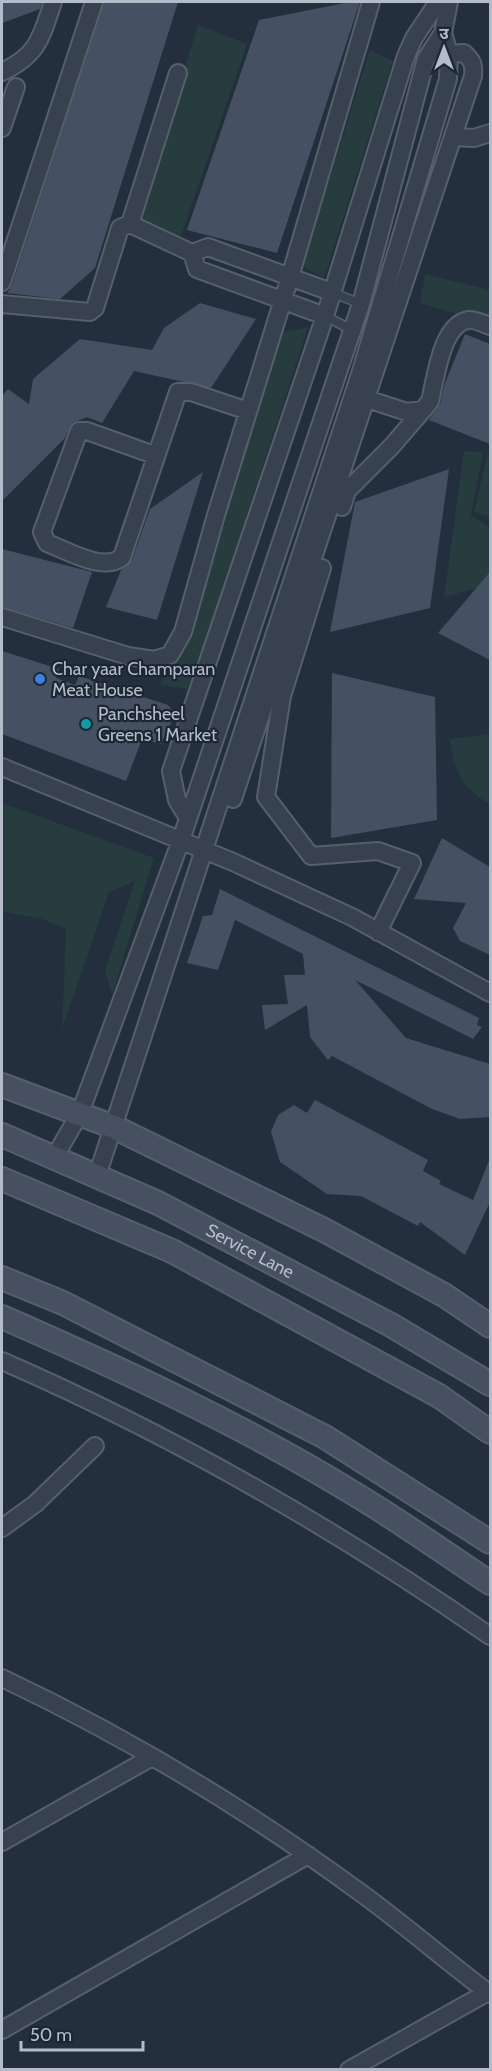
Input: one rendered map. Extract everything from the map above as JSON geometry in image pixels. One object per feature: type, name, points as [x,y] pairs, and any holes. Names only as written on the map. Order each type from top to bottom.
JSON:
[{"type":"street","points":[[2,72],[22,63],[33,51],[54,2]]},
{"type":"street","points":[[2,282],[94,2]]},
{"type":"street","points":[[2,617],[128,656],[154,660],[170,655],[183,632],[216,515],[372,2]]},
{"type":"street","points":[[188,818],[177,800],[171,771],[325,316],[406,56],[418,31],[438,2]]},
{"type":"street","points":[[54,1158],[80,1113],[181,840],[361,304],[426,59],[442,33],[449,2]]},
{"type":"street","points":[[210,852],[361,371],[448,79],[449,54],[442,33]]},
{"type":"street","points":[[97,1176],[367,399],[454,137],[474,65],[464,53],[449,54]]},
{"type":"street","points":[[130,224],[178,73]]},
{"type":"street","points":[[2,128],[16,87]]},
{"type":"street","points":[[454,137],[474,138],[490,133]]},
{"type":"street","points":[[2,304],[90,312],[94,308],[120,228],[130,224],[192,253],[208,247],[331,292]]},
{"type":"street","points":[[382,227],[402,234]]},
{"type":"street","points":[[192,253],[197,269],[325,316]]},
{"type":"street","points":[[378,932],[412,863],[378,851],[311,856],[266,797],[282,696],[347,491],[392,447],[430,401],[447,336],[457,324],[471,319],[490,326]]},
{"type":"street","points":[[154,455],[87,431],[79,431],[46,521],[43,538],[47,543],[94,561],[106,564],[117,561],[122,557],[154,455],[178,392],[191,392],[248,411]]},
{"type":"street","points":[[367,399],[407,412],[423,410]]},
{"type":"street","points":[[2,767],[210,852],[378,932],[490,993]]},
{"type":"street","points":[[2,1085],[114,1127],[324,1230],[444,1295],[490,1326]]},
{"type":"street","name":"Service Lane","points":[[2,1135],[158,1203],[380,1319],[490,1384]]},
{"type":"street","points":[[2,1179],[172,1251],[439,1396],[490,1432]]},
{"type":"street","points":[[2,1278],[63,1303],[325,1437],[490,1542]]},
{"type":"street","points":[[2,1317],[97,1359],[249,1434],[358,1496],[490,1583]]},
{"type":"street","points":[[2,1362],[90,1399],[229,1471],[400,1573],[490,1636]]},
{"type":"street","points":[[2,1528],[35,1504],[95,1446]]},
{"type":"street","points":[[2,1678],[152,1757],[308,1855],[489,1993],[349,2070]]},
{"type":"street","points":[[2,1842],[152,1757]]},
{"type":"street","points":[[2,2030],[308,1855]]},
{"type":"lane","points":[[331,292],[361,304]]},
{"type":"lane","points":[[325,316],[352,330]]},
{"type":"green space","points":[[198,25],[247,44],[181,236],[137,221]]},
{"type":"green space","points":[[370,50],[393,61],[324,278],[302,266]]},
{"type":"green space","points":[[425,274],[490,290],[490,323],[420,303]]},
{"type":"green space","points":[[308,327],[190,689],[159,685],[185,643],[282,332]]},
{"type":"green space","points":[[464,451],[483,452],[471,515],[490,528],[490,584],[444,597]]},
{"type":"green space","points":[[488,453],[490,456],[490,516],[474,512]]},
{"type":"green space","points":[[490,734],[490,804],[472,792],[461,778],[449,739]]},
{"type":"green space","points":[[2,803],[154,858],[112,995],[105,970],[135,881],[109,892],[62,1029],[66,929],[42,919],[2,911]]},
{"type":"building","points":[[2,2],[42,2],[40,9],[2,23]]},
{"type":"building","points":[[104,2],[178,2],[95,268],[60,299],[7,293],[12,285]]},
{"type":"building","points":[[360,2],[277,253],[187,230],[259,20]]},
{"type":"building","points":[[200,303],[256,319],[211,388],[134,371],[102,423],[87,417],[72,423],[65,438],[2,501],[2,396],[8,389],[29,404],[33,379],[80,339],[152,350],[164,328]]},
{"type":"building","points":[[465,334],[490,344],[490,444],[429,420],[440,404],[445,383]]},
{"type":"building","points":[[449,469],[430,608],[330,632],[355,502]]},
{"type":"building","points":[[203,472],[157,620],[106,607],[121,570],[132,560],[150,509]]},
{"type":"building","points":[[2,549],[92,572],[73,628],[2,607]]},
{"type":"building","points":[[490,572],[490,660],[438,633]]},
{"type":"building","name":"Panchsheel Greens 1 Market","points":[[2,651],[59,669],[56,678],[75,685],[79,676],[168,705],[175,714],[161,744],[142,739],[126,781],[2,734]]},
{"type":"building","points":[[332,673],[435,697],[437,820],[331,838]]},
{"type":"building","points":[[442,838],[490,867],[490,955],[460,941],[453,928],[466,903],[414,899]]},
{"type":"building","points":[[220,889],[479,1018],[477,1025],[482,1027],[473,1039],[355,980],[406,1038],[490,1064],[490,1117],[460,1119],[432,1109],[332,1056],[328,1060],[310,1037],[307,1005],[265,1030],[262,1005],[288,1004],[284,975],[305,975],[303,954],[235,920],[218,970],[187,963],[203,916],[212,915]]},
{"type":"building","points":[[315,1100],[428,1160],[423,1171],[441,1181],[439,1184],[473,1200],[490,1158],[490,1202],[465,1255],[420,1222],[418,1226],[361,1196],[327,1194],[280,1162],[271,1132],[278,1115],[294,1105],[307,1113]]},
{"type":"place","name":"Char yaar Champaran Meat House","points":[[40,679]]},
{"type":"place","name":"Panchsheel Greens 1 Market","points":[[86,724]]}]
